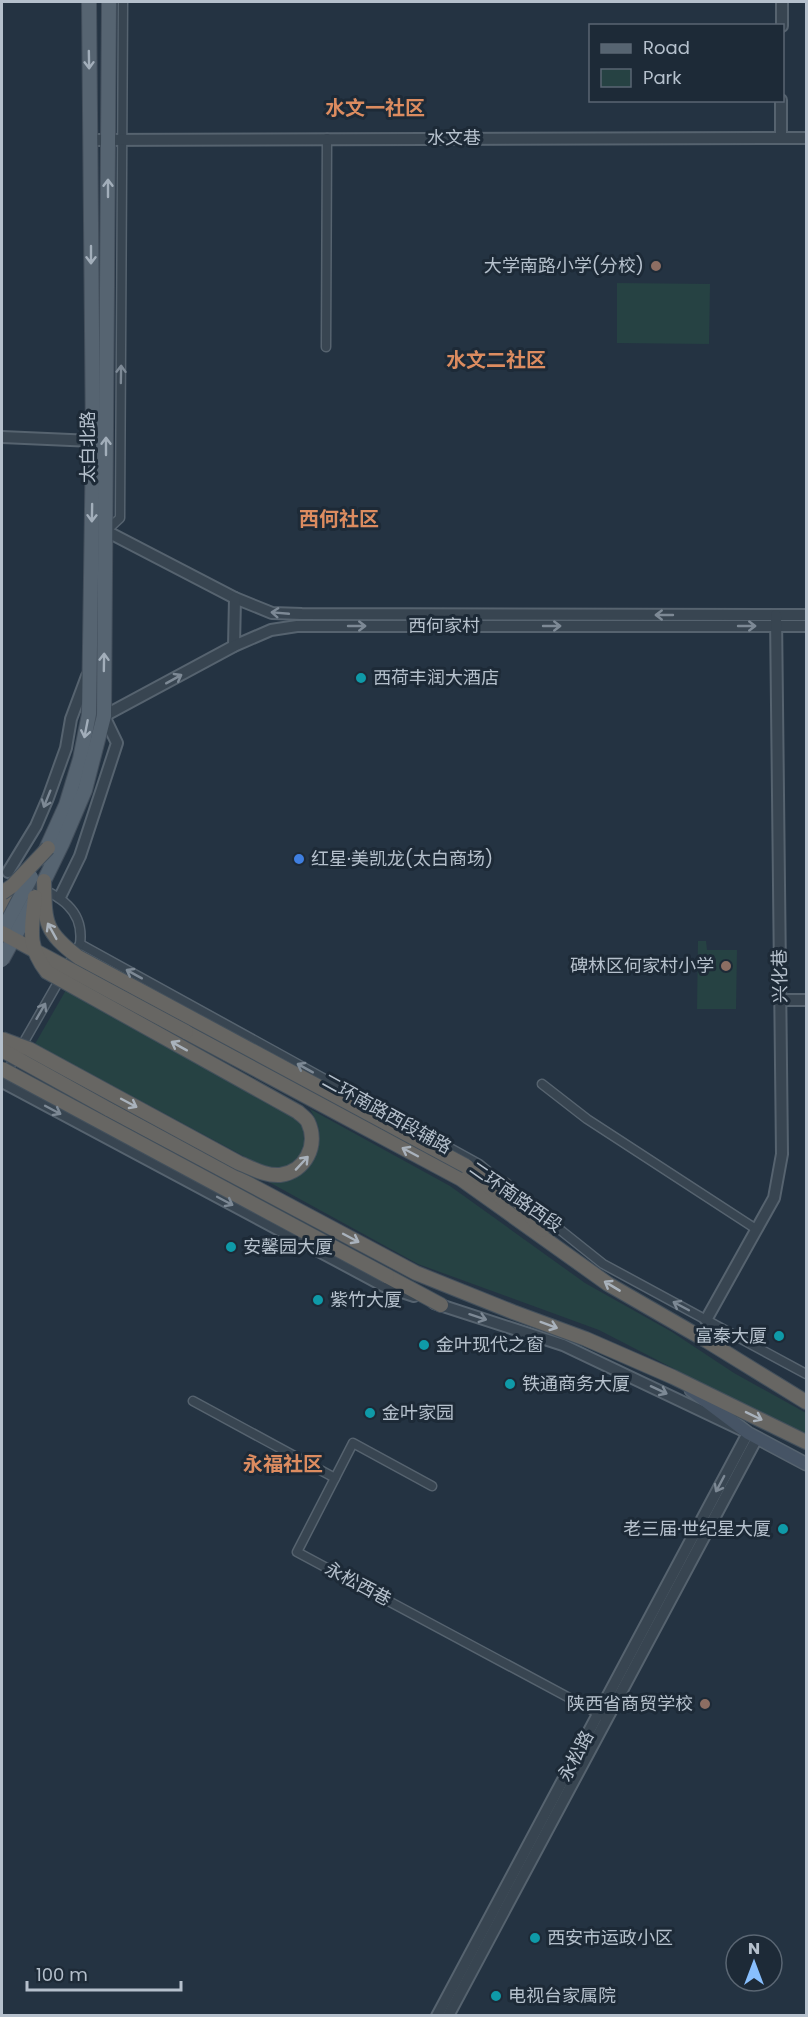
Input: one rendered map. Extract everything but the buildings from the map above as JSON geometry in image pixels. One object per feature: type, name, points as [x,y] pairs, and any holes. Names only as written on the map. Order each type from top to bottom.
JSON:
[{"type":"highway","points":[[2,893],[12,886],[48,848]]},
{"type":"highway","points":[[2,908],[34,886]]},
{"type":"highway","points":[[2,1039],[29,1050],[239,1163],[266,1174],[279,1175],[298,1168],[309,1155],[312,1141],[308,1121],[298,1112],[47,972],[37,959],[33,947],[34,886]]},
{"type":"highway","points":[[34,886],[54,937],[78,957],[464,1173],[554,1246]]},
{"type":"highway","name":"二环南路西段","points":[[2,932],[254,1070],[464,1173]]},
{"type":"highway","points":[[2,1050],[206,1162],[416,1273],[586,1339],[673,1377],[807,1442]]},
{"type":"highway","points":[[214,1065],[254,1070],[280,1100]]},
{"type":"highway","points":[[2,1070],[441,1305]]},
{"type":"highway","points":[[194,1138],[206,1162]]},
{"type":"highway","points":[[206,1162],[239,1163]]},
{"type":"highway","points":[[505,1185],[554,1246]]},
{"type":"highway","name":"二环南路西段","points":[[554,1246],[608,1284],[807,1402]]},
{"type":"main road","name":"太白北路","points":[[34,886],[66,805],[80,759],[89,714],[93,441],[89,2]]},
{"type":"main road","name":"太白北路","points":[[34,886],[62,844],[85,790],[104,716],[109,2]]},
{"type":"main road","points":[[2,932],[34,886]]},
{"type":"main road","points":[[2,960],[34,886]]},
{"type":"main road","name":"二环南路西段","points":[[749,1366],[807,1394]]},
{"type":"main road","points":[[673,1377],[752,1435],[807,1464]]},
{"type":"street","points":[[105,531],[120,518],[123,2]]},
{"type":"street","points":[[782,2],[782,24]]},
{"type":"street","points":[[781,102],[781,138]]},
{"type":"street","name":"水文巷","points":[[90,141],[327,138],[807,138]]},
{"type":"street","points":[[326,347],[327,138]]},
{"type":"street","points":[[2,437],[93,441]]},
{"type":"street","name":"西何家村","points":[[105,531],[235,598],[272,613],[776,621],[807,626]]},
{"type":"street","points":[[234,646],[235,598]]},
{"type":"street","name":"西何家村","points":[[104,716],[234,646],[271,630],[297,626],[776,621],[807,615]]},
{"type":"street","name":"兴化巷","points":[[706,1320],[774,1198],[782,1154],[776,621]]},
{"type":"street","points":[[91,664],[72,719],[66,748],[48,798],[32,834],[5,872],[60,897],[77,916],[80,944],[2,1081],[384,1286],[563,1345],[752,1435]]},
{"type":"street","points":[[60,897],[80,856],[117,743],[104,716]]},
{"type":"street","name":"二环南路西段辅路","points":[[80,944],[478,1164],[603,1264],[807,1374]]},
{"type":"street","points":[[780,1000],[807,1000]]},
{"type":"street","points":[[542,1084],[587,1119],[756,1229]]},
{"type":"street","points":[[193,1401],[335,1478]]},
{"type":"street","name":"永松路","points":[[437,2016],[752,1435]]},
{"type":"street","name":"永松西巷","points":[[432,1486],[353,1443],[297,1552],[602,1715]]},
{"type":"street","name":"永松路","points":[[448,2016],[602,1715]]},
{"type":"green space","points":[[617,283],[710,284],[709,344],[617,343]]},
{"type":"green space","points":[[698,941],[706,941],[707,950],[737,950],[736,1009],[697,1009]]},
{"type":"green space","points":[[66,990],[296,1117],[303,1129],[305,1150],[300,1158],[285,1169],[262,1166],[35,1044]]},
{"type":"green space","points":[[310,1109],[450,1186],[585,1283],[672,1332],[734,1373],[806,1413],[806,1437],[599,1330],[418,1264],[267,1181],[285,1180],[298,1176],[314,1160],[319,1145],[319,1130]]},
{"type":"place","name":"大学南路小学(分校)","points":[[656,266]]},
{"type":"place","name":"西荷丰润大酒店","points":[[361,678]]},
{"type":"place","name":"红星·美凯龙(太白商场)","points":[[299,859]]},
{"type":"place","name":"碑林区何家村小学","points":[[726,966]]},
{"type":"place","name":"安馨园大厦","points":[[231,1247]]},
{"type":"place","name":"紫竹大厦","points":[[318,1300]]},
{"type":"place","name":"富秦大厦","points":[[779,1336]]},
{"type":"place","name":"金叶现代之窗","points":[[424,1345]]},
{"type":"place","name":"铁通商务大厦","points":[[510,1384]]},
{"type":"place","name":"金叶家园","points":[[370,1413]]},
{"type":"place","name":"老三届·世纪星大厦","points":[[783,1529]]},
{"type":"place","name":"陕西省商贸学校","points":[[705,1704]]},
{"type":"place","name":"西安市运政小区","points":[[535,1938]]},
{"type":"place","name":"电视台家属院","points":[[496,1996]]},
{"type":"district","name":"水文一社区","points":[[375,108]]},
{"type":"district","name":"水文二社区","points":[[496,360]]},
{"type":"district","name":"西何社区","points":[[339,519]]},
{"type":"district","name":"永福社区","points":[[283,1464]]}]
